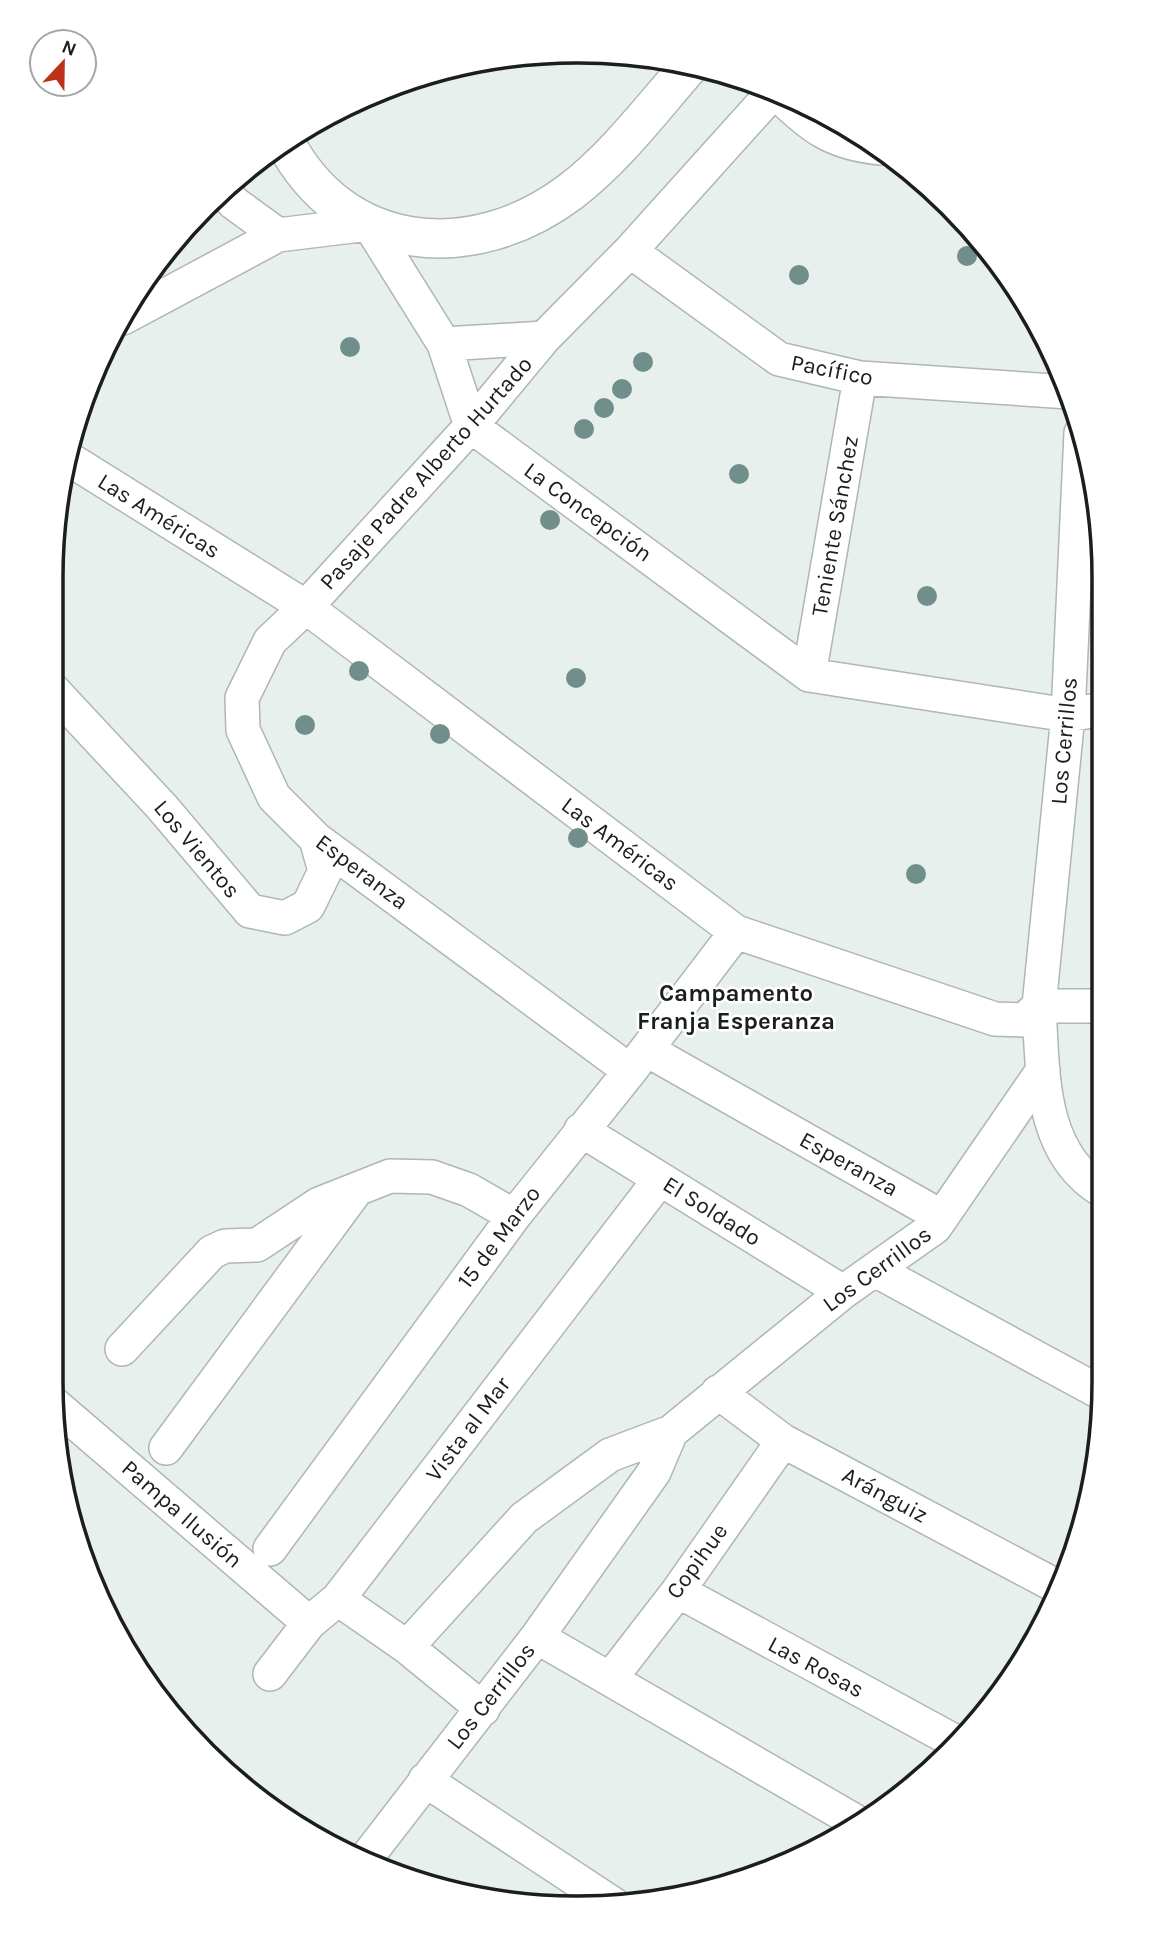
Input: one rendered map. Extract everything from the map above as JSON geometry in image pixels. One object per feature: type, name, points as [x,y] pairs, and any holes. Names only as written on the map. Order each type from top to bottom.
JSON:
[{"type":"main road","points":[[290,151],[302,171],[325,196],[369,225],[411,237],[454,239],[500,229],[542,210],[589,176],[682,74]]},
{"type":"street","name":"Pasaje Padre Alberto Hurtado","points":[[306,607],[471,426],[544,338],[630,251],[766,99]]},
{"type":"street","points":[[800,114],[820,132],[857,146]]},
{"type":"street","points":[[230,199],[278,236]]},
{"type":"street","points":[[139,310],[278,236],[369,225],[444,344],[471,426]]},
{"type":"street","name":"Pacífico","points":[[630,251],[779,359],[860,378],[1057,392]]},
{"type":"street","name":"Pasaje Padre Alberto Hurtado","points":[[444,344],[544,338]]},
{"type":"street","name":"Teniente Sánchez","points":[[809,675],[860,378]]},
{"type":"street","name":"La Concepción","points":[[471,426],[809,675],[1068,715],[1092,711]]},
{"type":"street","name":"Las Américas","points":[[76,464],[306,607],[736,932],[995,1019],[1024,1020],[1039,1006]]},
{"type":"street","name":"Los Cerrillos","points":[[1039,1006],[1068,715],[1079,467]]},
{"type":"street","name":"Esperanza","points":[[306,607],[270,640],[242,698],[242,720],[243,730],[274,797],[316,839],[639,1061],[942,1217]]},
{"type":"street","name":"Los Vientos","points":[[63,702],[162,807],[250,911],[285,918],[308,906],[325,871],[316,839]]},
{"type":"street","name":"15 de Marzo","points":[[270,1549],[514,1216],[639,1061],[736,932]]},
{"type":"street","points":[[1092,1006],[1039,1006],[1045,1102],[1066,1159],[1092,1181]]},
{"type":"street","name":"Los Cerrillos","points":[[407,1647],[524,1518],[610,1455],[671,1432],[843,1292],[935,1227],[1043,1070]]},
{"type":"street","name":"El Soldado","points":[[581,1130],[843,1292]]},
{"type":"street","points":[[122,1349],[212,1252],[225,1246],[257,1245],[320,1204],[390,1176],[432,1177],[469,1190],[514,1216]]},
{"type":"street","name":"Vista al Mar","points":[[270,1674],[309,1623],[338,1599],[660,1179]]},
{"type":"street","points":[[166,1448],[357,1189]]},
{"type":"street","points":[[875,1270],[1092,1388]]},
{"type":"street","name":"Aránguiz","points":[[718,1392],[783,1441],[1051,1583]]},
{"type":"street","name":"Pampa Ilusión","points":[[64,1413],[309,1623]]},
{"type":"street","name":"Los Cerrillos","points":[[371,1853],[537,1637],[654,1472],[671,1432]]},
{"type":"street","name":"Copihue","points":[[610,1679],[678,1591],[783,1441]]},
{"type":"street","name":"Las Rosas","points":[[678,1591],[948,1738]]},
{"type":"street","points":[[338,1599],[407,1647],[483,1709]]},
{"type":"street","points":[[537,1637],[849,1818]]},
{"type":"street","points":[[425,1780],[600,1895]]},
{"type":"district","name":"Campamento Franja Esperanza","points":[[736,1007]]}]
